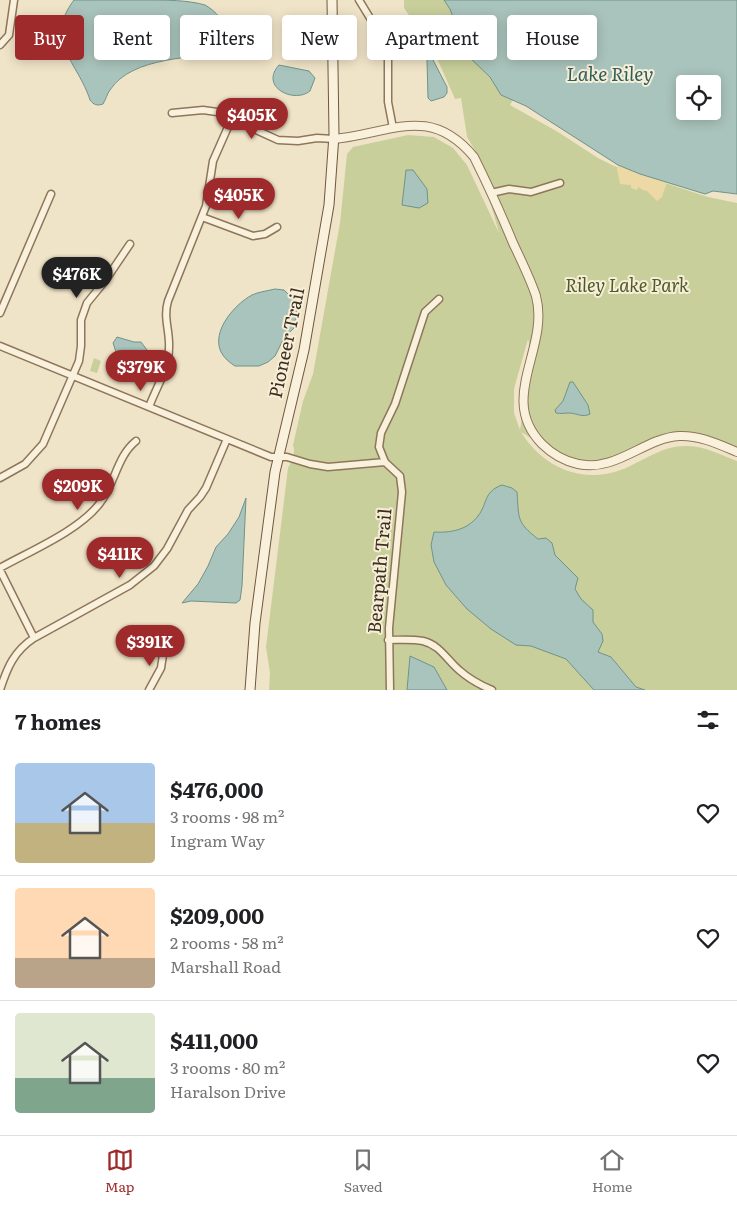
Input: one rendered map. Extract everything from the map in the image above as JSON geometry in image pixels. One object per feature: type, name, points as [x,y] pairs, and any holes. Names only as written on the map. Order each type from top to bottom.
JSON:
[{"type":"main road","name":"Pioneer Trail","points":[[250,690],[255,623],[278,457],[310,318],[329,205],[334,139],[332,0]]},
{"type":"street","points":[[0,45],[9,35],[14,0]]},
{"type":"street","points":[[359,0],[384,42],[388,53],[388,102],[393,128]]},
{"type":"street","points":[[172,113],[203,110],[217,112],[278,140],[334,139],[372,134],[412,124],[442,130],[458,140],[474,157],[531,283],[538,308],[538,334],[526,377],[523,403],[525,416],[537,439],[556,455],[567,461],[593,465],[630,455],[662,440],[678,436],[702,439],[737,452]]},
{"type":"street","points":[[148,407],[168,355],[169,340],[165,323],[166,307],[202,217],[208,199],[213,161],[232,118]]},
{"type":"street","points":[[491,193],[509,189],[532,192],[560,183]]},
{"type":"street","points":[[0,313],[51,194]]},
{"type":"street","points":[[202,217],[253,236],[265,234],[277,227]]},
{"type":"street","points":[[0,478],[25,464],[43,444],[80,354],[81,320],[87,303],[130,244]]},
{"type":"street","name":"Bearpath Trail","points":[[390,690],[388,640],[402,492],[400,476],[385,462],[379,447],[381,433],[395,404],[425,312],[439,299]]},
{"type":"street","points":[[0,346],[271,457],[287,457],[328,467],[385,462]]},
{"type":"street","points":[[0,690],[6,669],[12,658],[24,645],[130,585],[154,566],[172,541],[184,516],[203,492],[227,440]]},
{"type":"street","points":[[34,638],[0,569],[70,529],[91,514],[107,493],[126,451],[136,441]]},
{"type":"street","points":[[388,640],[415,640],[431,644],[438,648],[469,678],[492,690]]},
{"type":"street","points":[[149,690],[161,668],[164,648]]},
{"type":"green space","points":[[404,0],[456,0],[463,15],[409,15],[404,8]]},
{"type":"green space","name":"Riley Lake Park","points":[[438,60],[484,60],[501,95],[513,100],[510,105],[558,132],[598,158],[614,166],[708,197],[737,203],[737,447],[705,435],[686,432],[661,435],[618,459],[567,461],[521,432],[542,456],[554,465],[582,474],[612,473],[663,450],[677,447],[698,447],[737,461],[737,690],[269,690],[270,673],[266,647],[288,468],[294,454],[293,445],[303,401],[313,374],[340,223],[347,154],[353,147],[408,135],[434,137],[453,148],[467,165],[499,233],[476,152],[467,137],[461,98],[455,99]],"holes":[[[528,339],[532,355],[520,430],[514,413],[514,389]]]},
{"type":"green space","points":[[94,358],[101,361],[97,373],[90,371]]},
{"type":"sand","points":[[618,165],[667,182],[662,197],[657,201],[646,190],[638,187],[637,190],[631,188],[631,185],[620,184]]},
{"type":"water","points":[[74,0],[169,0],[205,5],[217,15],[180,15],[180,58],[170,59],[170,15],[94,15],[94,60],[165,60],[133,71],[120,79],[110,90],[103,104],[96,105],[90,100],[85,86],[71,60],[84,60],[84,15],[65,15]]},
{"type":"water","name":"Lake Riley","points":[[444,0],[737,0],[737,194],[713,191],[705,194],[640,174],[618,165],[526,106],[501,95],[490,77],[472,60],[497,60],[497,15],[452,15]]},
{"type":"water","points":[[427,60],[433,60],[447,87],[447,93],[444,97],[431,101],[428,98]]},
{"type":"water","points":[[279,65],[309,71],[315,78],[310,91],[296,96],[281,91],[273,80],[274,73]]},
{"type":"water","points":[[406,170],[413,170],[427,189],[428,203],[419,208],[402,205]]},
{"type":"water","points":[[275,289],[284,290],[296,302],[297,313],[294,328],[284,338],[275,356],[268,362],[259,366],[235,366],[221,352],[219,344],[219,336],[226,319],[245,299],[254,294]]},
{"type":"water","points":[[117,337],[141,342],[147,350],[145,356],[137,361],[126,354],[118,365],[115,361],[116,352],[113,343]]},
{"type":"water","points":[[570,382],[573,382],[588,405],[590,414],[584,416],[572,413],[556,413],[555,410],[563,401]]},
{"type":"water","points":[[502,485],[512,488],[517,492],[522,524],[538,539],[546,538],[552,543],[555,555],[578,578],[575,589],[581,599],[593,610],[593,622],[602,634],[603,641],[598,652],[611,657],[636,687],[645,690],[594,690],[566,659],[531,646],[516,645],[491,629],[467,609],[446,585],[434,562],[431,545],[434,532],[458,530],[469,525],[478,516],[489,494]]},
{"type":"water","points":[[246,498],[240,600],[236,603],[191,601],[182,603],[198,584],[216,547],[228,534],[239,517]]},
{"type":"water","points":[[410,656],[434,667],[447,690],[407,690]]}]
